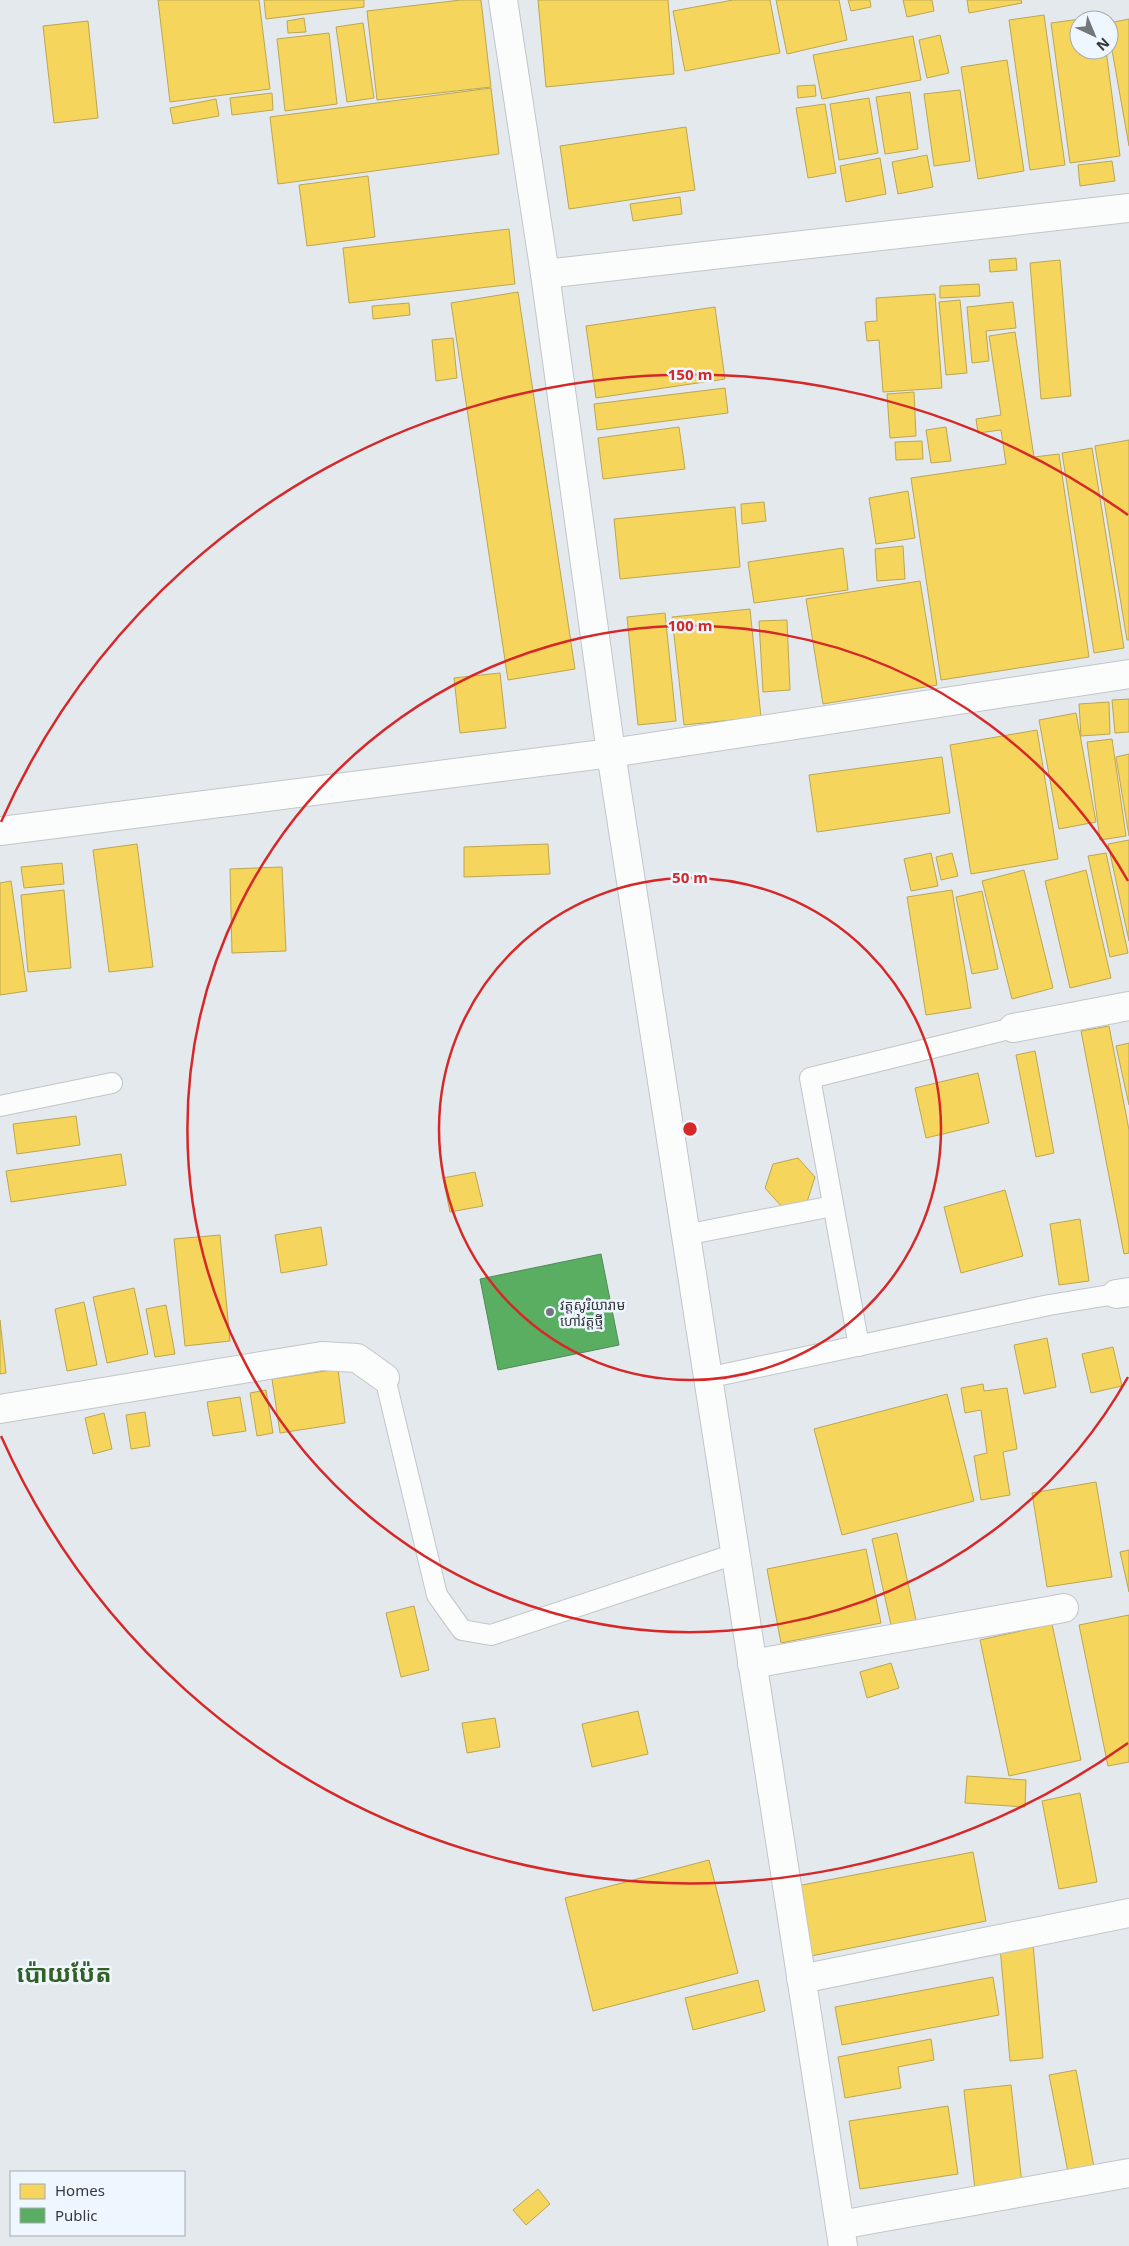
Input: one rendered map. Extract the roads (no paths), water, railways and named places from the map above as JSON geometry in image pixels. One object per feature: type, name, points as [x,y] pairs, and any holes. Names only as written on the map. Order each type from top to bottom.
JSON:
[{"type":"street","points":[[503,0],[545,274],[611,753],[842,2235],[1129,2173]]},
{"type":"street","points":[[545,274],[1129,208]]},
{"type":"street","points":[[0,831],[611,753],[1129,674]]},
{"type":"street","points":[[1013,1028],[1129,1006]]},
{"type":"street","points":[[0,1409],[322,1356],[357,1358],[385,1378]]},
{"type":"street","points":[[752,1664],[1064,1608]]},
{"type":"street","points":[[801,1979],[1129,1913]]},
{"type":"lane","points":[[859,1346],[810,1078],[1013,1028]]},
{"type":"lane","points":[[0,1106],[112,1083]]},
{"type":"lane","points":[[685,1235],[833,1206]]},
{"type":"lane","points":[[707,1378],[1050,1306],[1123,1293]]},
{"type":"lane","points":[[385,1378],[437,1595],[462,1630],[491,1635],[735,1554]]},
{"type":"place","name":"វត្តសូរិយារាម ហៅវត្តថ្មី","points":[[550,1312]]},
{"type":"district","name":"ប៉ោយប៉ែត","points":[[64,1972]]}]
